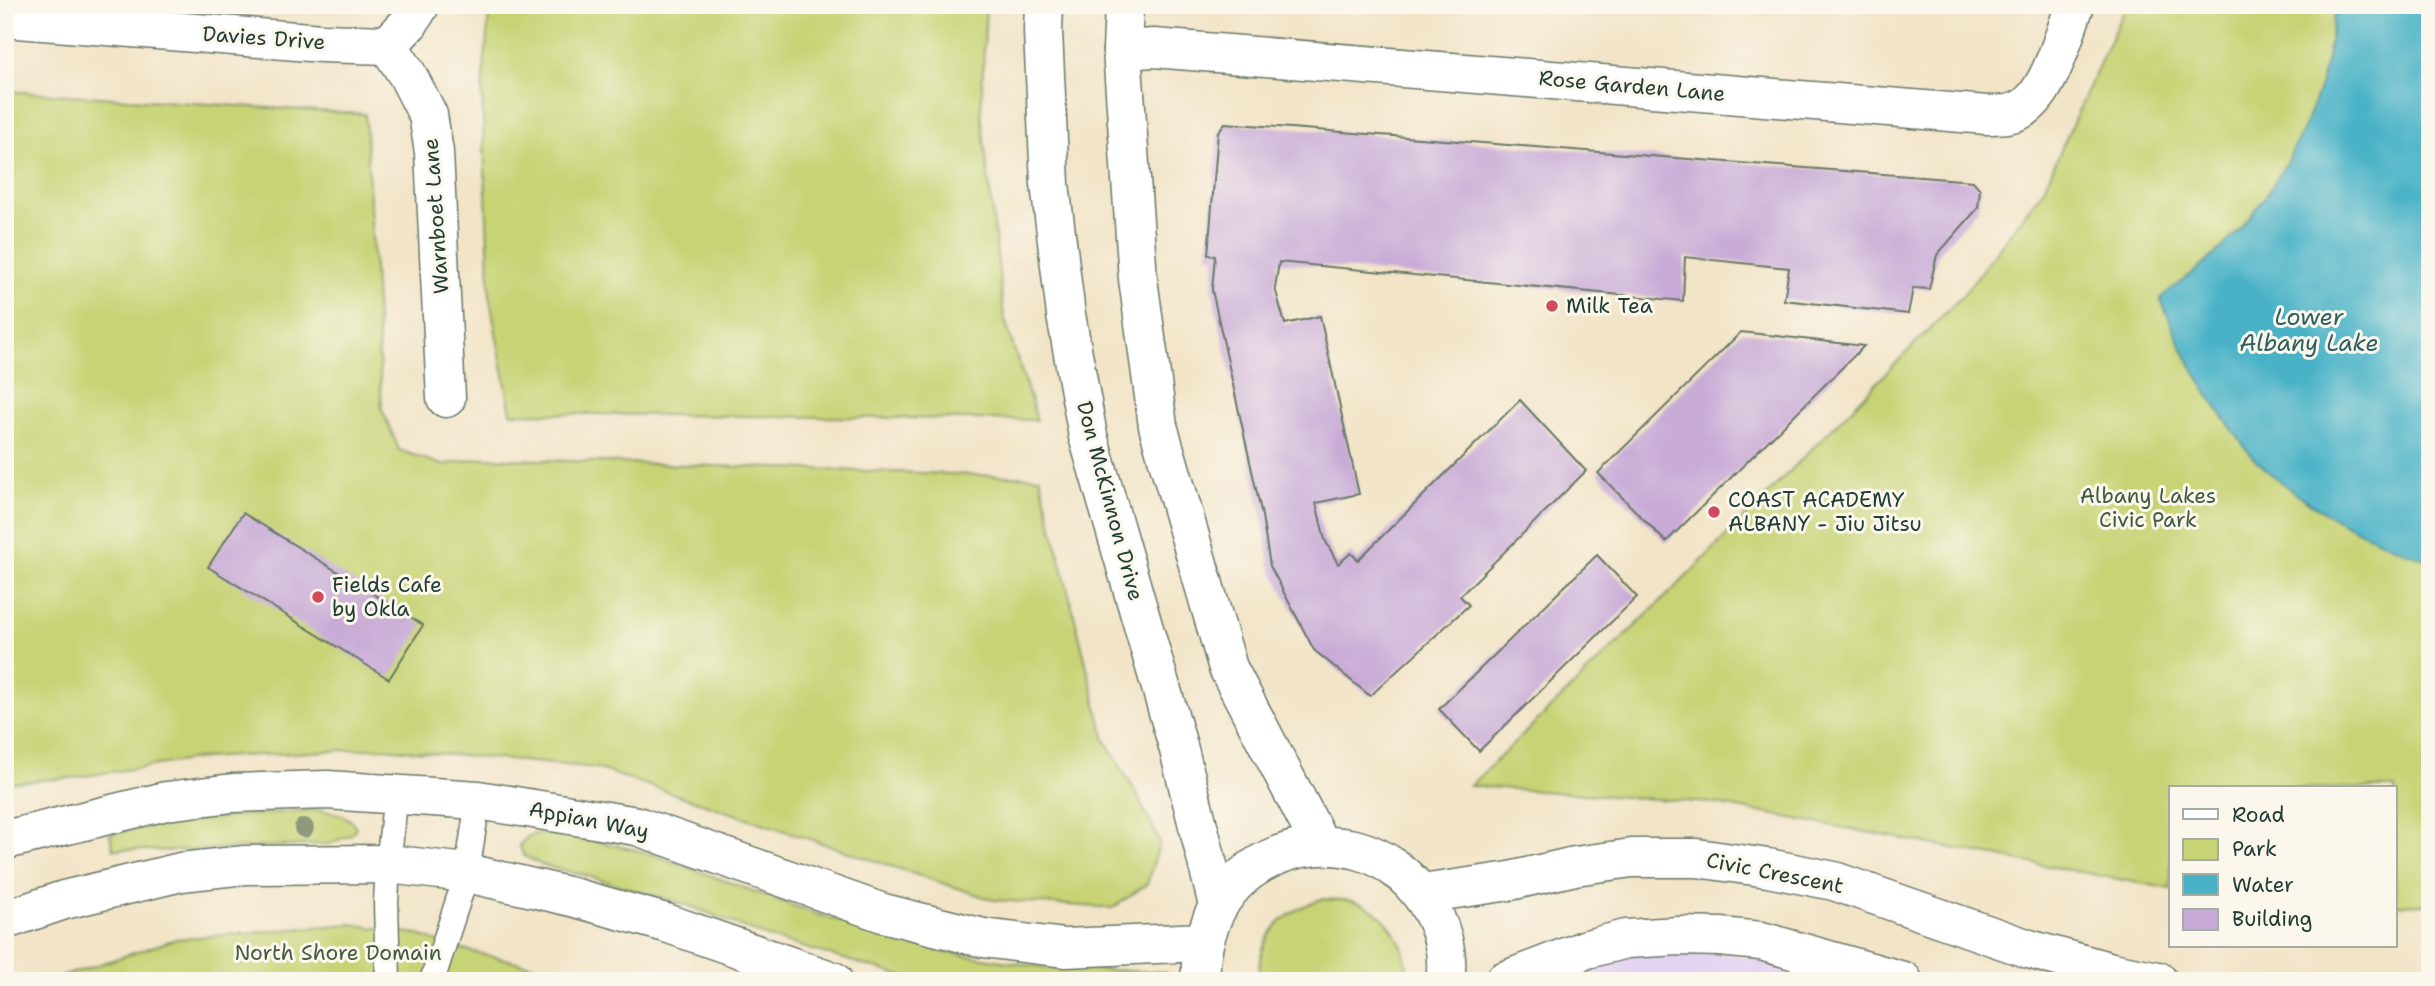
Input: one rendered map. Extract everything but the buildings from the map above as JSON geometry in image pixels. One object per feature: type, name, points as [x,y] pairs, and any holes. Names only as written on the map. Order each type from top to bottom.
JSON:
[{"type":"main road","points":[[388,45],[409,23],[420,5]]},
{"type":"main road","name":"Don McKinnon Drive","points":[[1044,5],[1050,184],[1066,315],[1088,436],[1178,746],[1218,905]]},
{"type":"main road","points":[[1124,5],[1122,50],[1138,279],[1158,426],[1228,668],[1321,846]]},
{"type":"main road","name":"Rose Garden Lane","points":[[1122,50],[1154,48],[1974,114],[2008,114],[2031,102],[2044,84],[2075,5]]},
{"type":"main road","name":"Davies Drive","points":[[5,18],[322,43],[388,45]]},
{"type":"main road","name":"Warnboet Lane","points":[[388,45],[407,74],[428,115],[434,152],[446,398]]},
{"type":"main road","name":"Appian Way","points":[[5,840],[166,801],[233,793],[327,790],[478,800],[637,826],[883,913],[983,937],[1065,947],[1203,942]]},
{"type":"main road","points":[[1201,981],[1203,942],[1218,905],[1237,881],[1262,863],[1290,851],[1321,846],[1359,850],[1393,867],[1422,894],[1436,919],[1445,947],[1445,981]]},
{"type":"main road","name":"Civic Crescent","points":[[1422,894],[1632,858],[1697,858],[1768,867],[1834,881],[2029,949],[2112,972],[2158,981]]},
{"type":"main road","points":[[17,910],[181,872],[245,865],[388,864],[467,873],[527,885],[666,923],[833,981]]},
{"type":"main road","points":[[1503,981],[1613,942],[1679,936],[1761,941],[1903,981]]},
{"type":"lane","points":[[388,981],[388,864],[397,794]]},
{"type":"lane","points":[[432,981],[467,873],[478,800]]},
{"type":"shaded area","points":[[1626,939],[1903,981],[1504,981]]},
{"type":"green space","points":[[490,5],[986,5],[981,111],[1004,317],[1037,420],[511,413],[490,300],[482,91]]},
{"type":"green space","name":"Albany Lakes Civic Park","points":[[2126,5],[2430,5],[2430,904],[2396,905],[2396,786],[2169,786],[2169,889],[1711,803],[1470,786],[1688,575],[1963,295],[2043,190]]},
{"type":"green space","points":[[5,91],[365,114],[382,409],[399,450],[442,465],[483,458],[1040,477],[1105,740],[1160,842],[1147,884],[1113,908],[993,900],[596,768],[383,748],[203,758],[72,778],[5,783]]},
{"type":"green space","points":[[318,810],[344,816],[356,827],[352,834],[329,844],[174,851],[113,849],[110,834],[214,818]]},
{"type":"green space","points":[[543,833],[649,853],[816,914],[944,952],[1049,968],[1166,972],[1163,981],[919,981],[765,936],[693,907],[542,865],[524,856],[519,845],[530,835]]},
{"type":"green space","points":[[1322,899],[1359,903],[1382,918],[1399,940],[1407,967],[1407,981],[1259,981],[1262,951],[1275,928],[1295,911]]},
{"type":"green space","name":"North Shore Domain","points":[[350,924],[416,934],[452,947],[599,981],[49,981],[176,939]]},
{"type":"water","name":"Lower Albany Lake","points":[[2336,5],[2430,5],[2430,561],[2382,542],[2336,519],[2294,492],[2255,459],[2200,382],[2160,298],[2225,245],[2258,207],[2285,164],[2317,94]]},
{"type":"place","name":"Milk Tea","points":[[1552,306]]},
{"type":"place","name":"COAST ACADEMY ALBANY - Jiu Jitsu","points":[[1714,512]]},
{"type":"place","name":"Fields Cafe by Okla","points":[[318,597]]}]
